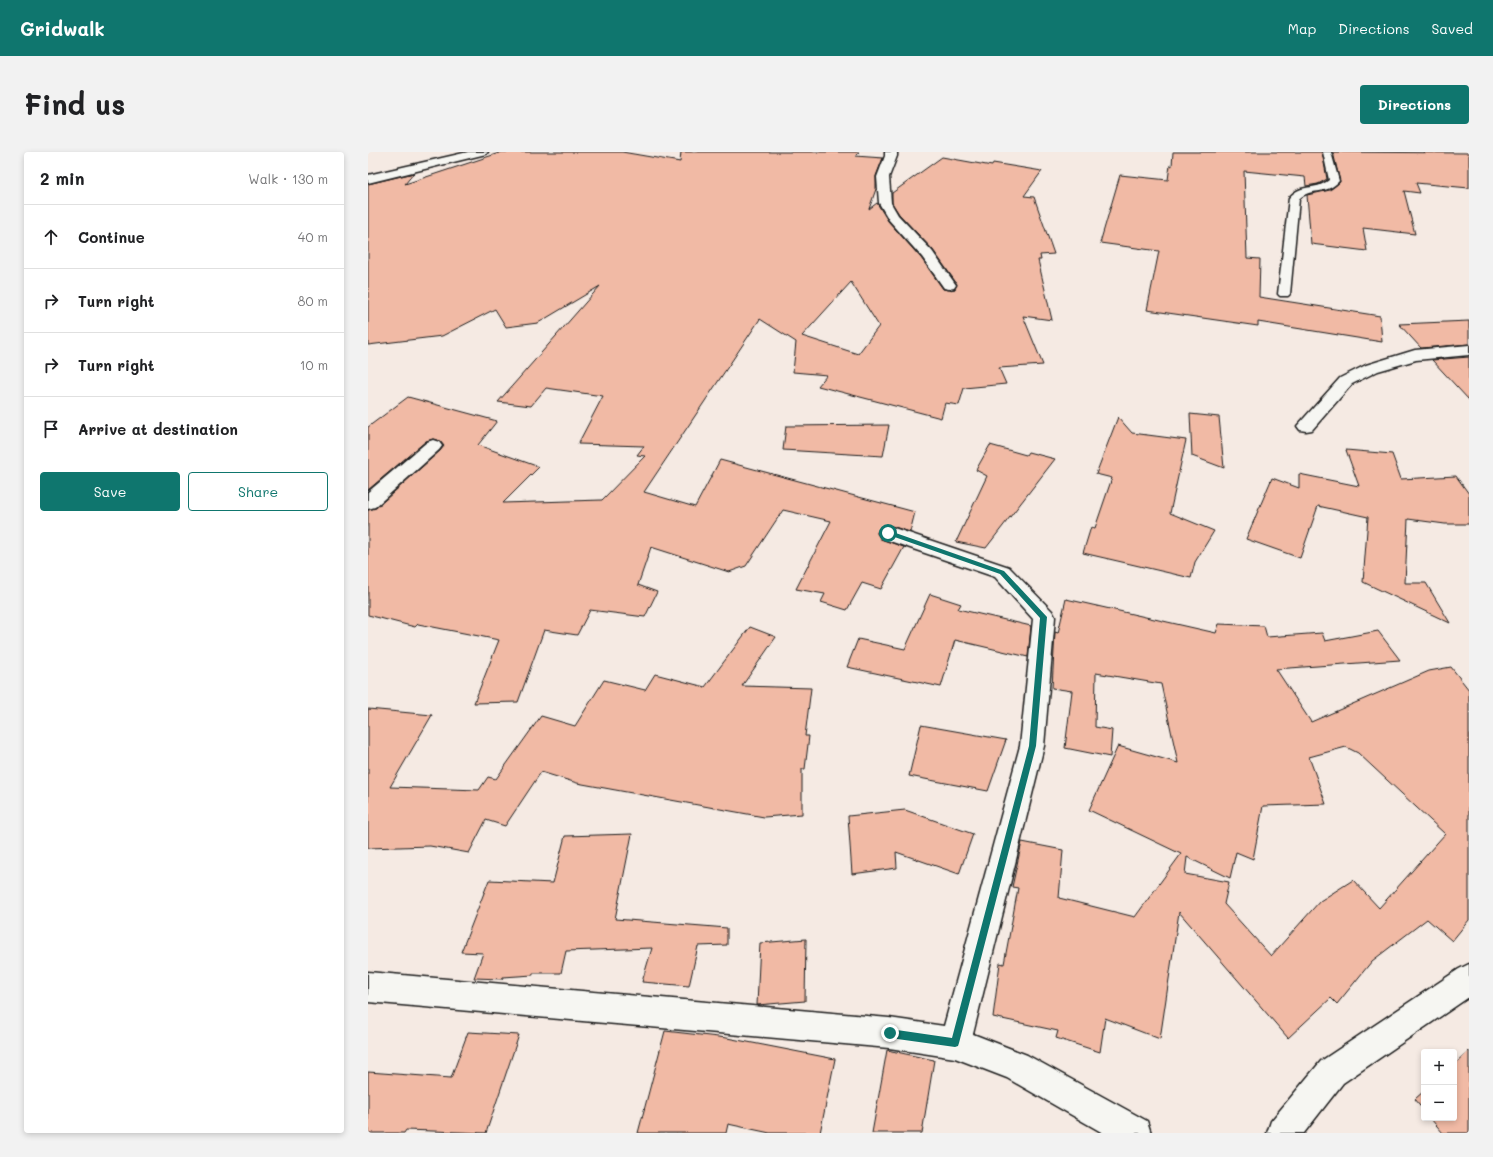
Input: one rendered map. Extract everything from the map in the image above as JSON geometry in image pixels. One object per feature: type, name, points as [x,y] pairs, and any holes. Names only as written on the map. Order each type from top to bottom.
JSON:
[{"type":"street","points":[[368,179],[482,152]]},
{"type":"street","points":[[891,152],[891,156],[883,177],[885,203],[893,217],[927,254],[949,285]]},
{"type":"street","points":[[1306,426],[1346,381],[1372,368],[1415,355],[1469,350]]},
{"type":"street","points":[[368,502],[433,446]]},
{"type":"street","points":[[888,533],[1002,572],[1044,617],[1032,746],[955,1043]]},
{"type":"street","points":[[1283,1133],[1332,1072],[1469,979]]},
{"type":"street","points":[[368,987],[890,1033],[955,1043],[1016,1066],[1135,1133]]},
{"type":"lane","points":[[1284,294],[1294,198],[1301,191],[1325,188],[1334,181],[1327,152]]},
{"type":"building","points":[[502,152],[622,152],[680,162],[681,152],[859,152],[855,156],[883,158],[876,176],[876,189],[869,209],[877,203],[888,221],[921,258],[943,289],[949,290],[955,289],[957,284],[933,250],[899,214],[892,203],[892,193],[942,157],[992,166],[993,163],[1042,171],[1024,196],[1034,197],[1054,254],[1040,255],[1041,260],[1038,260],[1052,320],[1023,316],[1043,365],[999,368],[1006,384],[964,388],[959,405],[945,403],[941,418],[818,386],[827,375],[793,372],[796,342],[760,319],[644,492],[695,507],[720,460],[915,512],[910,532],[888,525],[881,527],[877,532],[881,539],[904,547],[881,589],[862,583],[847,610],[821,602],[825,594],[796,589],[831,521],[783,510],[746,566],[729,572],[651,547],[638,585],[657,592],[645,617],[590,610],[577,635],[544,630],[518,702],[474,703],[499,640],[418,624],[415,627],[368,615],[368,510],[376,508],[444,446],[440,441],[433,439],[426,441],[368,490],[368,427],[408,397],[497,421],[478,445],[539,467],[503,503],[602,500],[645,456],[637,455],[644,446],[578,444],[603,396],[546,388],[531,406],[498,402],[600,286],[538,323],[506,327],[495,309],[442,336],[368,345],[368,184],[414,173],[405,184]],"holes":[[[851,282],[879,326],[858,354],[802,336]]]},
{"type":"building","points":[[1173,152],[1322,152],[1327,179],[1318,184],[1306,186],[1305,177],[1244,171],[1247,258],[1260,259],[1259,297],[1380,316],[1382,342],[1258,322],[1258,326],[1147,310],[1159,251],[1100,243],[1120,175],[1168,180],[1170,165],[1172,166]]},
{"type":"building","points":[[1333,152],[1469,153],[1469,188],[1416,183],[1420,193],[1404,191],[1415,234],[1363,228],[1367,251],[1311,244],[1307,195],[1330,190],[1340,182]]},
{"type":"building","points":[[1469,321],[1469,344],[1421,348],[1399,324]]},
{"type":"building","points":[[1469,357],[1469,400],[1432,360]]},
{"type":"building","points":[[1190,414],[1219,417],[1224,468],[1192,456]]},
{"type":"building","points":[[1118,417],[1132,433],[1186,440],[1170,513],[1214,531],[1195,562],[1191,578],[1083,553],[1091,527],[1095,528],[1112,478],[1096,474]]},
{"type":"building","points":[[889,425],[883,456],[783,450],[786,426]]},
{"type":"building","points":[[990,445],[1026,455],[1028,452],[1055,459],[986,548],[956,542],[987,476],[976,470]]},
{"type":"building","points":[[1346,450],[1392,454],[1401,479],[1456,476],[1469,494],[1469,524],[1445,524],[1408,519],[1405,583],[1426,583],[1450,623],[1363,582],[1368,517],[1318,506],[1300,558],[1246,539],[1272,478],[1299,488],[1299,474],[1359,486]]},
{"type":"building","points":[[930,594],[961,604],[958,609],[1031,626],[1028,657],[955,640],[941,687],[847,667],[858,639],[905,649]]},
{"type":"building","points":[[1066,599],[1216,633],[1219,624],[1264,626],[1267,637],[1322,633],[1325,641],[1378,631],[1400,660],[1276,669],[1311,722],[1429,671],[1451,667],[1469,690],[1469,920],[1452,941],[1427,919],[1372,961],[1337,1004],[1331,998],[1288,1038],[1179,912],[1160,1039],[1105,1018],[1100,1052],[1056,1038],[1058,1031],[993,1017],[1000,963],[1004,964],[1018,888],[1012,887],[1022,842],[1063,850],[1059,898],[1135,917],[1181,854],[1089,810],[1118,746],[1178,763],[1161,684],[1096,673],[1095,727],[1112,730],[1110,757],[1065,748],[1072,691],[1052,688],[1055,632],[1058,633]],"holes":[[[1346,747],[1358,753],[1445,834],[1379,908],[1353,880],[1320,901],[1271,956],[1224,904],[1229,882],[1185,874],[1187,857],[1230,878],[1236,852],[1253,859],[1263,806],[1326,804],[1309,757]]]},
{"type":"building","points":[[750,627],[776,637],[742,686],[811,688],[805,736],[809,736],[805,769],[802,769],[802,814],[764,817],[577,783],[541,772],[505,826],[486,820],[469,853],[430,846],[368,848],[368,709],[432,715],[390,787],[479,790],[488,777],[496,779],[541,716],[575,726],[604,680],[645,690],[655,674],[705,687]]},
{"type":"building","points":[[921,725],[1006,740],[988,791],[909,776]]},
{"type":"building","points":[[905,810],[973,834],[959,874],[896,852],[897,868],[852,874],[848,816]]},
{"type":"building","points":[[632,834],[615,919],[727,928],[727,945],[698,946],[689,986],[642,982],[652,948],[566,951],[561,973],[533,973],[533,975],[503,977],[502,979],[474,978],[483,953],[461,952],[489,880],[553,883],[565,836]]},
{"type":"building","points":[[806,939],[805,1001],[757,1005],[760,943]]},
{"type":"building","points":[[665,1031],[727,1038],[835,1059],[820,1133],[770,1133],[728,1124],[726,1133],[638,1133]]},
{"type":"building","points":[[468,1032],[519,1035],[486,1133],[406,1130],[404,1133],[368,1133],[368,1072],[451,1078]]},
{"type":"building","points":[[887,1050],[934,1060],[922,1133],[872,1133]]},
{"type":"building","points":[[1469,1051],[1469,1133],[1443,1133],[1433,1121],[1457,1121],[1457,1062]]},
{"type":"building","points":[[1421,1094],[1421,1106],[1415,1099]]},
{"type":"route","points":[[888,533],[1002,572],[1044,617],[1032,746],[955,1043],[890,1033]]}]
